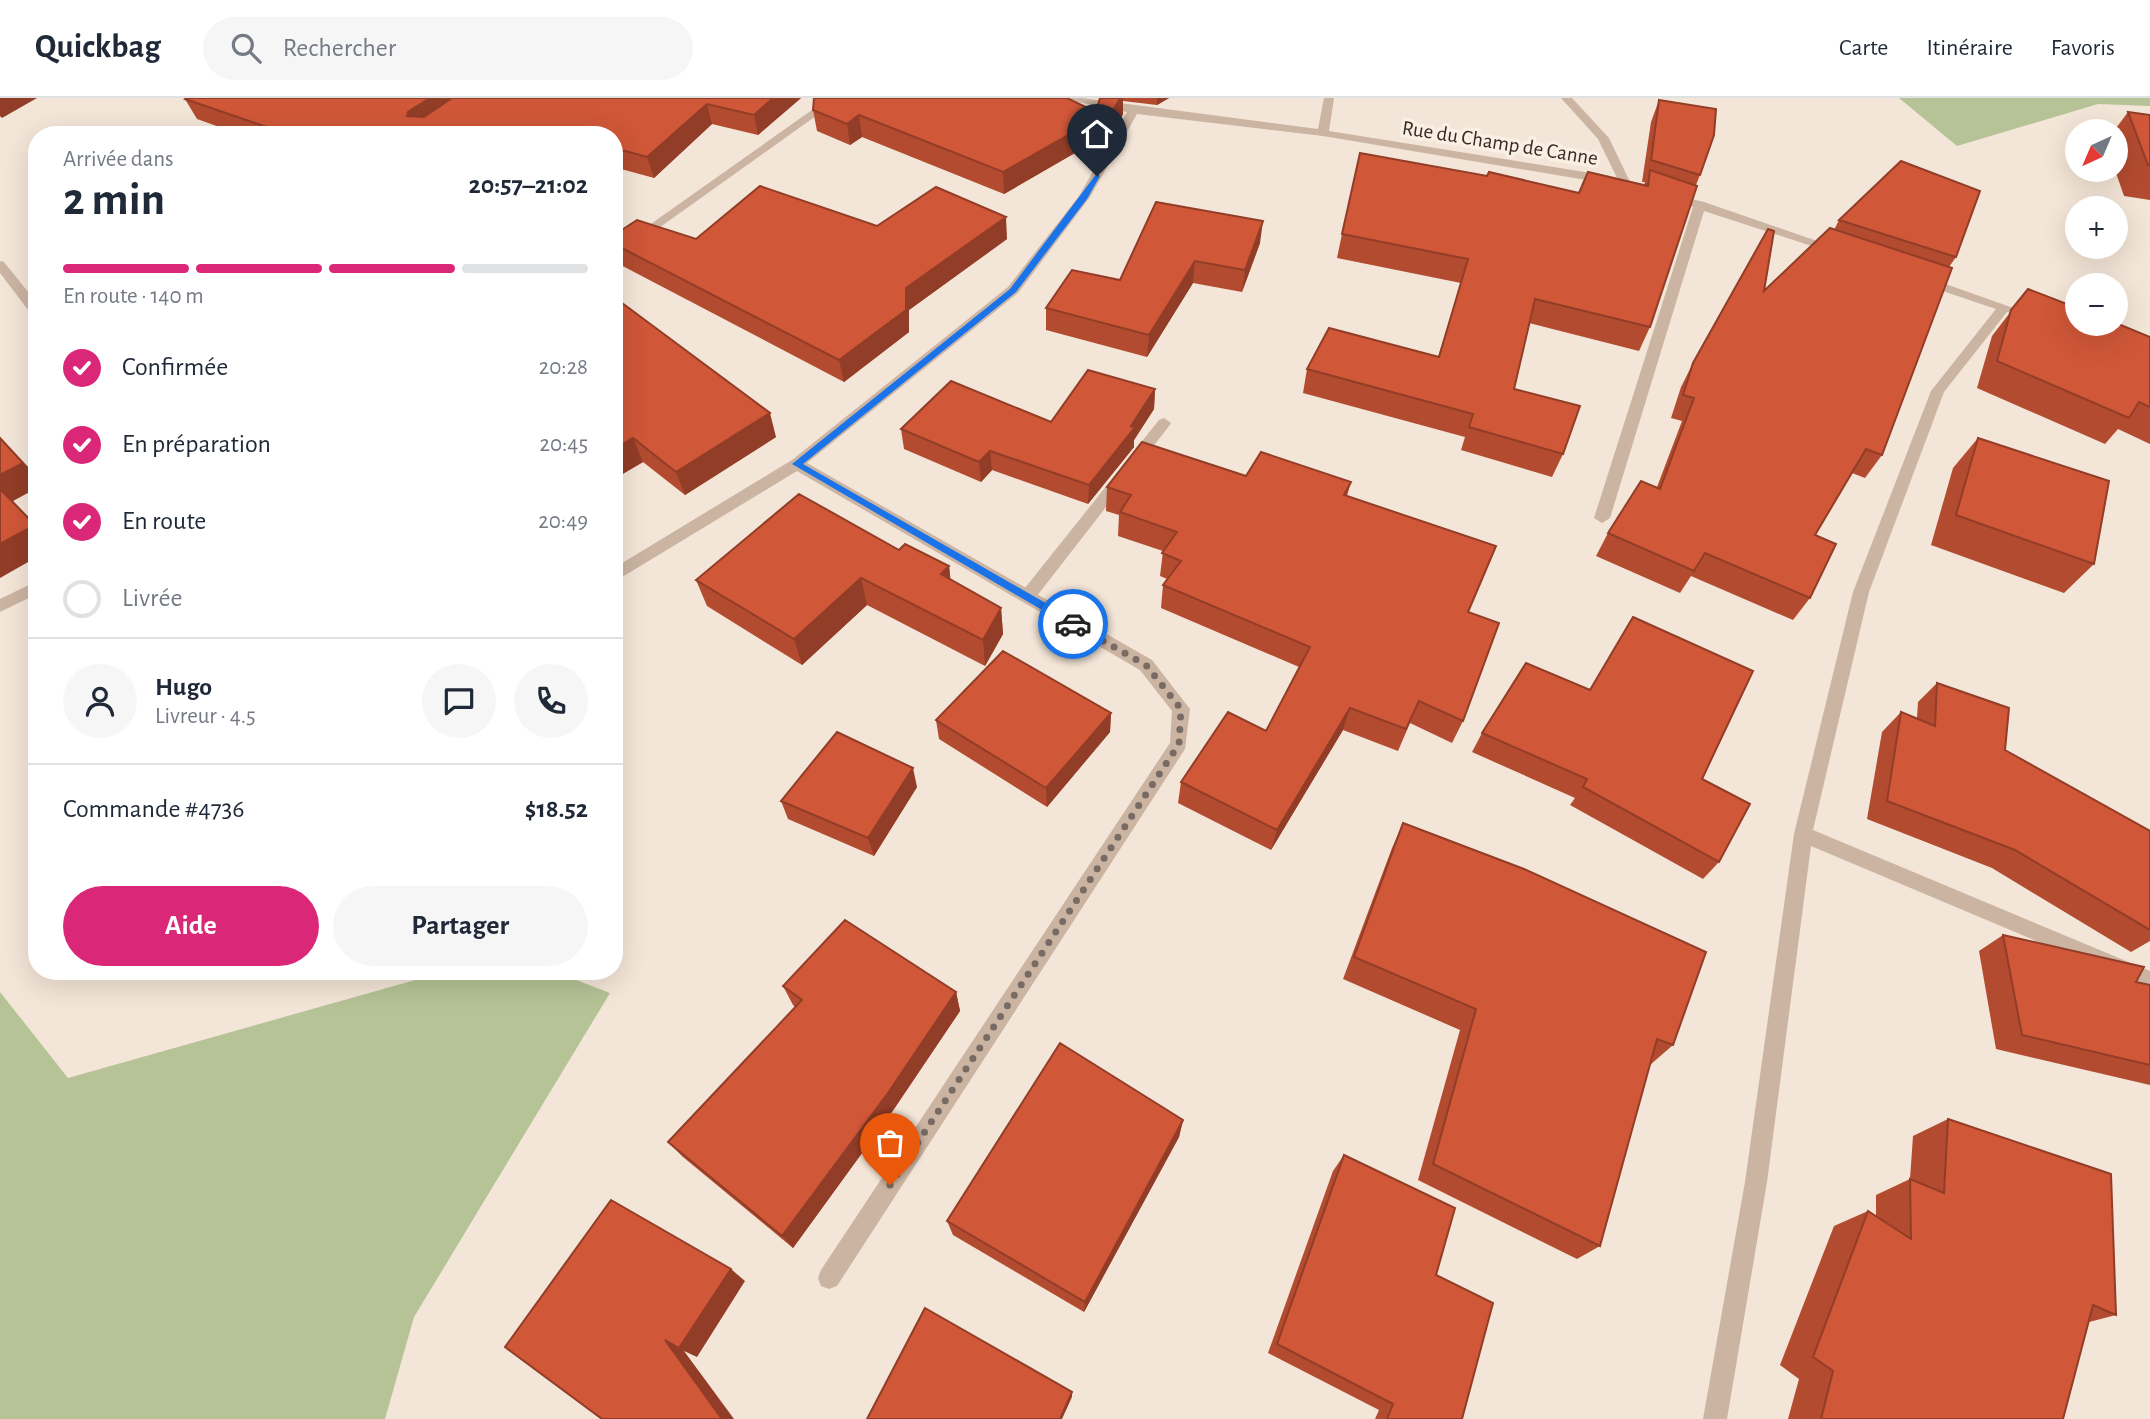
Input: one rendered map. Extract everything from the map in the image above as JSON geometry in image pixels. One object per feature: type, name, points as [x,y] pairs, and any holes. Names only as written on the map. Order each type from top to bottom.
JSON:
[{"type":"street","points":[[623,250],[836,98]]},
{"type":"street","name":"Rue du Champ de Canne","points":[[1063,98],[1133,110],[1323,133],[1630,184],[1603,138],[1566,98]]},
{"type":"street","points":[[1323,133],[1329,98]]},
{"type":"street","points":[[623,570],[797,464],[1013,290],[1084,197],[1133,110]]},
{"type":"street","points":[[1662,193],[1853,256]]},
{"type":"street","points":[[1602,518],[1700,205]]},
{"type":"street","points":[[0,265],[28,301]]},
{"type":"street","points":[[1916,277],[2030,315]]},
{"type":"street","points":[[1715,1419],[1756,1182],[1803,834],[1861,592],[1938,391],[2004,307]]},
{"type":"street","points":[[1027,597],[1164,424]]},
{"type":"street","points":[[797,464],[1146,665],[1181,709],[1179,744],[829,1278]]},
{"type":"street","points":[[0,606],[28,592]]},
{"type":"street","points":[[1803,834],[2150,980]]},
{"type":"green space","points":[[1899,98],[2150,98],[2150,106],[2098,104],[1957,146]]},
{"type":"green space","points":[[415,980],[576,980],[610,993],[414,1317],[385,1419],[0,1419],[0,992],[68,1078]]},
{"type":"building","points":[[430,98],[408,112],[407,116],[424,117],[452,98],[773,98],[754,115],[707,104],[647,157],[623,150],[623,126],[264,126],[185,99]]},
{"type":"building","points":[[814,98],[1067,98],[1096,112],[1100,98],[1120,98],[1114,109],[1003,172],[859,115],[847,124],[813,110]]},
{"type":"building","points":[[1659,100],[1716,109],[1714,135],[1700,175],[1651,160]]},
{"type":"building","points":[[2128,112],[2150,115],[2150,165],[2148,165]]},
{"type":"building","points":[[1360,153],[1487,176],[1489,172],[1579,193],[1588,172],[1648,186],[1650,170],[1697,186],[1650,327],[1535,299],[1514,389],[1580,406],[1563,454],[1469,427],[1473,414],[1307,369],[1329,328],[1439,357],[1468,259],[1342,234]]},
{"type":"building","points":[[1901,161],[1980,191],[1956,257],[1839,220]]},
{"type":"building","points":[[760,186],[877,226],[936,187],[1006,217],[906,288],[906,310],[839,360],[623,249],[623,229],[637,220],[696,239]]},
{"type":"building","points":[[1156,202],[1263,221],[1245,270],[1195,261],[1149,335],[1046,308],[1072,270],[1120,280]]},
{"type":"building","points":[[1830,228],[1952,268],[1882,455],[1866,449],[1815,535],[1836,544],[1810,598],[1705,553],[1694,571],[1608,533],[1641,481],[1660,489],[1694,398],[1683,395],[1693,363],[1768,229],[1774,231],[1764,291]]},
{"type":"building","points":[[2028,289],[2065,303],[2065,336],[2128,336],[2128,328],[2150,337],[2150,407],[2139,402],[2129,418],[1997,361],[2011,310]]},
{"type":"building","points":[[623,304],[770,413],[676,472],[633,438],[623,444]]},
{"type":"building","points":[[1088,370],[1155,389],[1131,426],[1135,427],[1089,485],[990,451],[979,462],[901,429],[951,381],[1051,422]]},
{"type":"building","points":[[0,438],[23,463],[0,475]]},
{"type":"building","points":[[1978,438],[2109,481],[2094,564],[1956,515]]},
{"type":"building","points":[[1142,442],[1246,476],[1261,452],[1351,482],[1344,495],[1496,546],[1468,612],[1499,623],[1463,721],[1419,701],[1406,729],[1350,708],[1277,830],[1181,782],[1228,712],[1266,731],[1310,647],[1163,585],[1181,561],[1162,553],[1177,532],[1120,512],[1131,495],[1107,487]]},
{"type":"building","points":[[0,489],[28,518],[28,529],[0,544]]},
{"type":"building","points":[[799,494],[899,550],[905,544],[949,566],[941,574],[1001,608],[983,640],[861,578],[794,639],[696,580]]},
{"type":"building","points":[[1633,617],[1753,671],[1702,779],[1750,804],[1719,862],[1583,787],[1587,779],[1482,733],[1526,663],[1590,690]]},
{"type":"building","points":[[1003,651],[1111,713],[1046,788],[936,720]]},
{"type":"building","points":[[1937,683],[2009,708],[2005,750],[2150,831],[2150,930],[2015,850],[1887,801],[1901,712],[1935,726]]},
{"type":"building","points":[[837,732],[913,768],[868,838],[781,801]]},
{"type":"building","points":[[1403,823],[1524,869],[1706,952],[1673,1045],[1657,1039],[1600,1246],[1433,1164],[1476,1009],[1354,957]]},
{"type":"building","points":[[845,920],[956,992],[888,1093],[782,1236],[668,1142],[802,1000],[783,986]]},
{"type":"building","points":[[2003,935],[2144,967],[2136,982],[2150,985],[2150,1065],[2022,1035]]},
{"type":"building","points":[[1060,1043],[1183,1120],[1085,1302],[947,1221]]},
{"type":"building","points":[[1948,1119],[2111,1174],[2116,1315],[2093,1305],[2063,1419],[1821,1419],[1833,1371],[1813,1357],[1868,1211],[1911,1239],[1910,1179],[1944,1193]]},
{"type":"building","points":[[1344,1155],[1455,1208],[1436,1275],[1493,1303],[1462,1419],[1387,1419],[1393,1404],[1277,1344]]},
{"type":"building","points":[[611,1200],[731,1269],[679,1348],[665,1340],[722,1419],[602,1419],[505,1347]]},
{"type":"building","points":[[925,1308],[1072,1392],[1060,1419],[867,1419]]},
{"type":"way so far","points":[[890,1185],[1179,744],[1181,709],[1146,665],[1073,624]]},
{"type":"route","points":[[1073,624],[797,464],[1013,290],[1097,176]]}]
